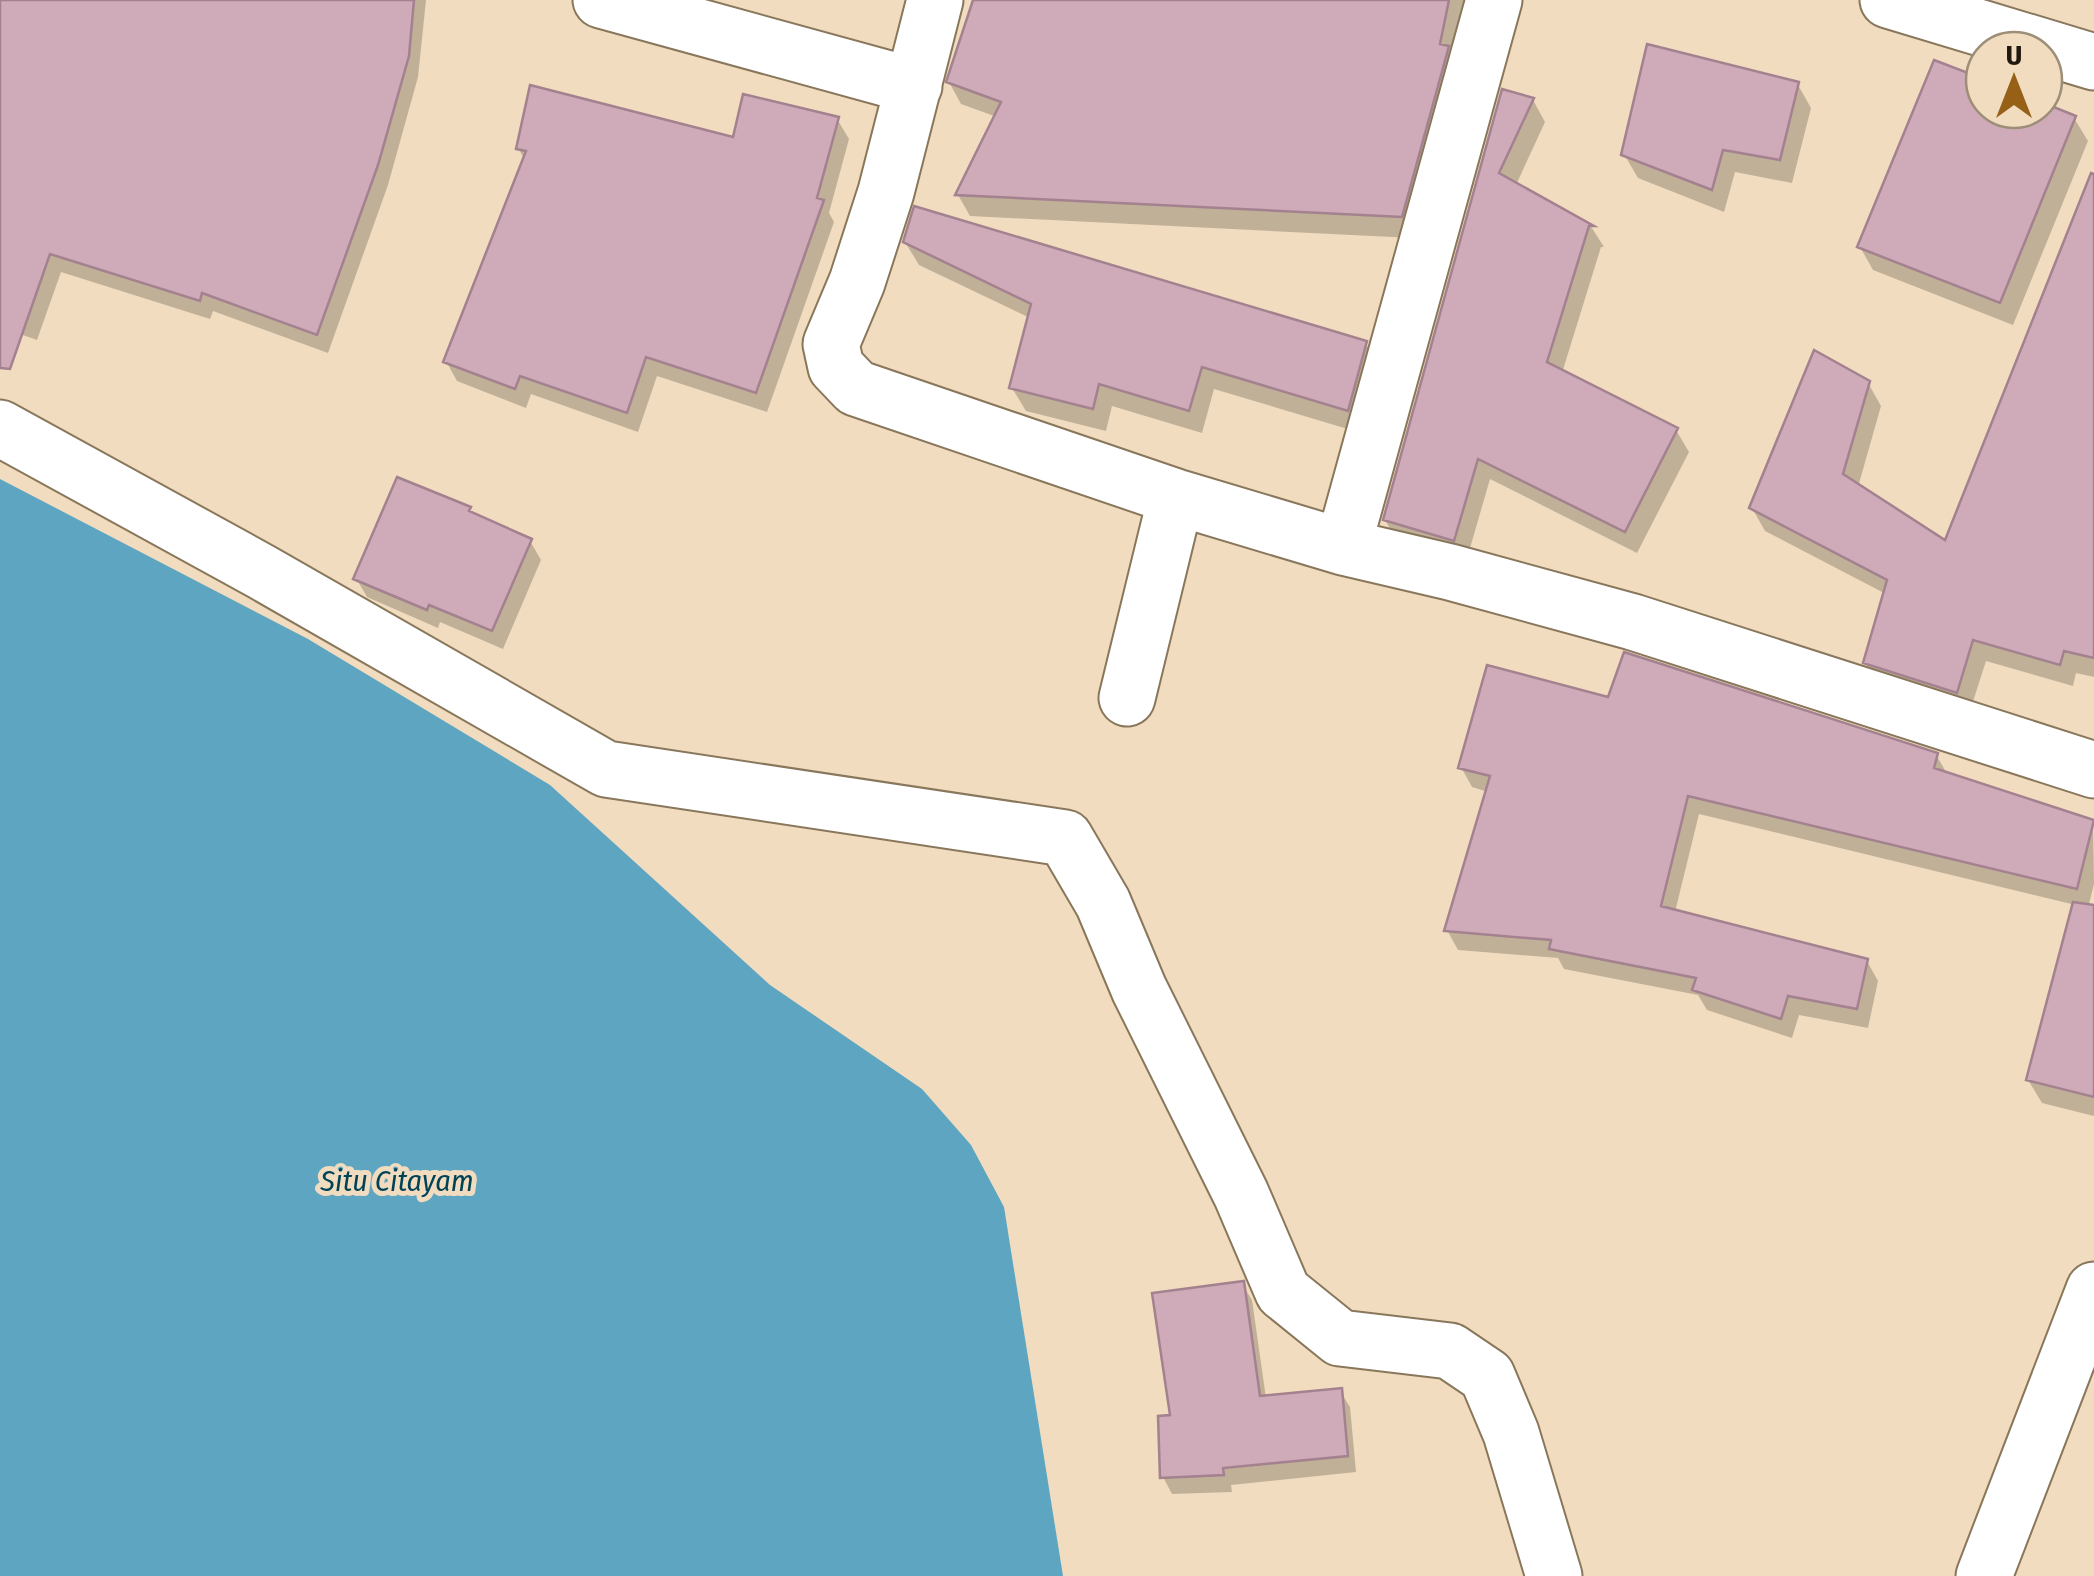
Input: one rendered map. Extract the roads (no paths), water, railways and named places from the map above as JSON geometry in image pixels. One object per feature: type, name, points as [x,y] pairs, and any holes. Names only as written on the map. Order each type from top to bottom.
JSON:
[{"type":"street","points":[[601,0],[914,86]]},
{"type":"street","points":[[935,0],[886,192],[857,282],[831,344],[836,367],[848,382],[872,396],[1176,496],[1343,547],[1633,622],[2094,770]]},
{"type":"street","points":[[1343,547],[1494,0]]},
{"type":"street","points":[[1888,0],[2094,62]]},
{"type":"street","points":[[0,428],[606,769],[1065,838],[1104,903],[1139,988],[1241,1194],[1283,1292],[1340,1338],[1450,1351],[1487,1376],[1511,1433],[1554,1576]]},
{"type":"street","points":[[1127,698],[1176,496]]},
{"type":"street","points":[[1984,1576],[2094,1290]]},
{"type":"water","name":"Situ Citayam","points":[[0,479],[308,639],[550,785],[770,985],[922,1089],[971,1145],[1004,1207],[1063,1576],[0,1576]]}]
